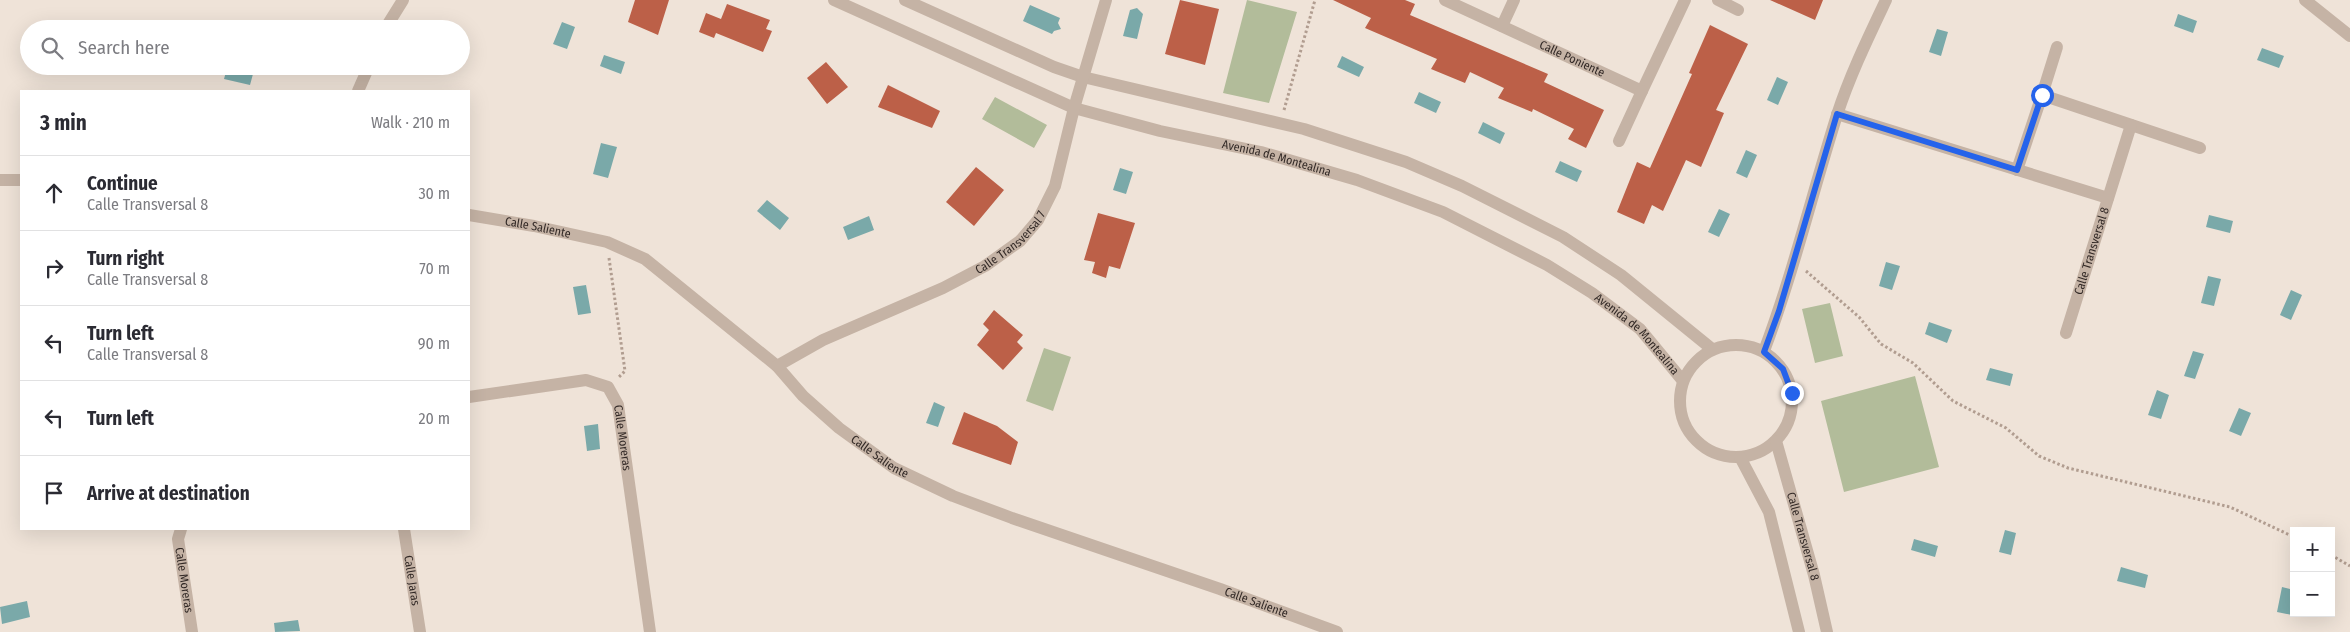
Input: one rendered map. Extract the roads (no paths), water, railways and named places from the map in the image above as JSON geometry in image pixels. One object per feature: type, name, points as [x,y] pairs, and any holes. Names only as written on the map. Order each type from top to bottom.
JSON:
[{"type":"street","points":[[391,20],[403,0]]},
{"type":"street","name":"Avenida de Montealina","points":[[834,0],[1074,108],[1160,130],[1261,152],[1357,180],[1442,212],[1547,266],[1592,293],[1640,329],[1683,381]]},
{"type":"street","points":[[905,0],[1054,67],[1083,77],[1304,128],[1406,162],[1513,210],[1563,237],[1621,275],[1712,349]]},
{"type":"street","name":"Calle Transversal 7","points":[[777,366],[823,340],[943,288],[985,266],[1020,242],[1038,220],[1056,186],[1074,108],[1106,0]]},
{"type":"street","name":"Calle Poniente","points":[[1445,0],[1642,91]]},
{"type":"street","points":[[1502,26],[1514,0]]},
{"type":"street","points":[[1619,141],[1685,0]]},
{"type":"street","points":[[1718,0],[1738,10]]},
{"type":"street","points":[[1764,352],[1779,311],[1837,114],[1860,53],[1886,0]]},
{"type":"street","points":[[2305,0],[2350,36]]},
{"type":"street","points":[[2017,170],[2057,47]]},
{"type":"street","points":[[358,90],[365,75]]},
{"type":"street","points":[[2042,95],[2200,148]]},
{"type":"street","name":"Calle Transversal 8","points":[[1837,114],[2108,198]]},
{"type":"street","name":"Calle Transversal 8","points":[[2066,333],[2131,125]]},
{"type":"street","points":[[0,180],[20,180]]},
{"type":"street","name":"Calle Saliente","points":[[470,215],[534,226],[607,242],[645,259],[777,366],[803,396],[832,422],[894,468],[953,496],[1012,518],[1220,589],[1337,632]]},
{"type":"street","points":[[1729,344],[1747,345],[1764,352],[1783,369],[1792,393],[1790,419],[1776,441],[1759,452],[1740,457],[1717,454],[1698,443],[1684,425],[1679,403],[1683,381],[1690,368],[1700,357],[1712,349],[1729,344]]},
{"type":"street","name":"Calle Moreras","points":[[470,398],[586,380],[608,387],[618,405],[650,632]]},
{"type":"street","name":"Calle Transversal 8","points":[[1776,441],[1814,574],[1827,632]]},
{"type":"street","name":"Calle Transversal 8","points":[[1740,457],[1769,512],[1799,632]]},
{"type":"street","name":"Calle Moreras","points":[[181,530],[178,539],[192,632]]},
{"type":"street","name":"Calle Jaras","points":[[404,530],[420,632]]},
{"type":"water","points":[[1030,5],[1060,18],[1058,23],[1061,29],[1054,31],[1052,34],[1023,21]]},
{"type":"water","points":[[1137,8],[1143,14],[1137,39],[1123,36],[1130,10]]},
{"type":"water","points":[[2178,14],[2197,21],[2193,33],[2174,26]]},
{"type":"water","points":[[562,22],[575,27],[567,49],[553,44]]},
{"type":"water","points":[[1937,29],[1948,32],[1941,56],[1929,52]]},
{"type":"water","points":[[2262,48],[2284,56],[2279,68],[2257,60]]},
{"type":"water","points":[[604,55],[625,62],[621,74],[600,66]]},
{"type":"water","points":[[1342,56],[1364,67],[1359,77],[1337,67]]},
{"type":"water","points":[[225,75],[253,75],[250,85],[224,79]]},
{"type":"water","points":[[1777,77],[1788,82],[1778,105],[1767,100]]},
{"type":"water","points":[[1419,92],[1441,102],[1436,113],[1414,103]]},
{"type":"water","points":[[1483,122],[1505,133],[1500,144],[1478,133]]},
{"type":"water","points":[[601,143],[617,147],[608,178],[593,174]]},
{"type":"water","points":[[1746,150],[1757,155],[1747,178],[1736,173]]},
{"type":"water","points":[[1560,161],[1582,171],[1577,182],[1555,172]]},
{"type":"water","points":[[1120,168],[1133,172],[1126,194],[1113,190]]},
{"type":"water","points":[[767,200],[789,218],[780,230],[757,211]]},
{"type":"water","points":[[1719,209],[1730,214],[1719,237],[1708,232]]},
{"type":"water","points":[[2209,215],[2233,221],[2230,233],[2206,227]]},
{"type":"water","points":[[869,216],[874,230],[848,240],[843,227]]},
{"type":"water","points":[[1886,262],[1900,266],[1892,290],[1879,286]]},
{"type":"water","points":[[2208,276],[2221,279],[2214,306],[2201,303]]},
{"type":"water","points":[[586,285],[591,313],[578,315],[573,287]]},
{"type":"water","points":[[2291,290],[2302,295],[2291,320],[2280,315]]},
{"type":"water","points":[[1929,322],[1952,330],[1947,343],[1925,334]]},
{"type":"water","points":[[2193,351],[2204,354],[2195,379],[2184,376]]},
{"type":"water","points":[[1990,368],[2013,374],[2010,386],[1986,380]]},
{"type":"water","points":[[2157,390],[2169,395],[2161,419],[2148,415]]},
{"type":"water","points":[[934,402],[945,407],[938,427],[926,423]]},
{"type":"water","points":[[2239,408],[2251,413],[2241,436],[2229,431]]},
{"type":"water","points":[[598,424],[600,449],[587,451],[584,426]]},
{"type":"water","points":[[2005,530],[2016,533],[2011,555],[1999,552]]},
{"type":"water","points":[[1914,539],[1938,546],[1935,557],[1911,550]]},
{"type":"water","points":[[2121,567],[2148,575],[2145,588],[2117,581]]},
{"type":"water","points":[[2282,587],[2290,589],[2290,615],[2277,612]]},
{"type":"water","points":[[27,601],[30,617],[2,624],[0,607]]},
{"type":"water","points":[[298,620],[300,631],[275,632],[274,623]]}]
